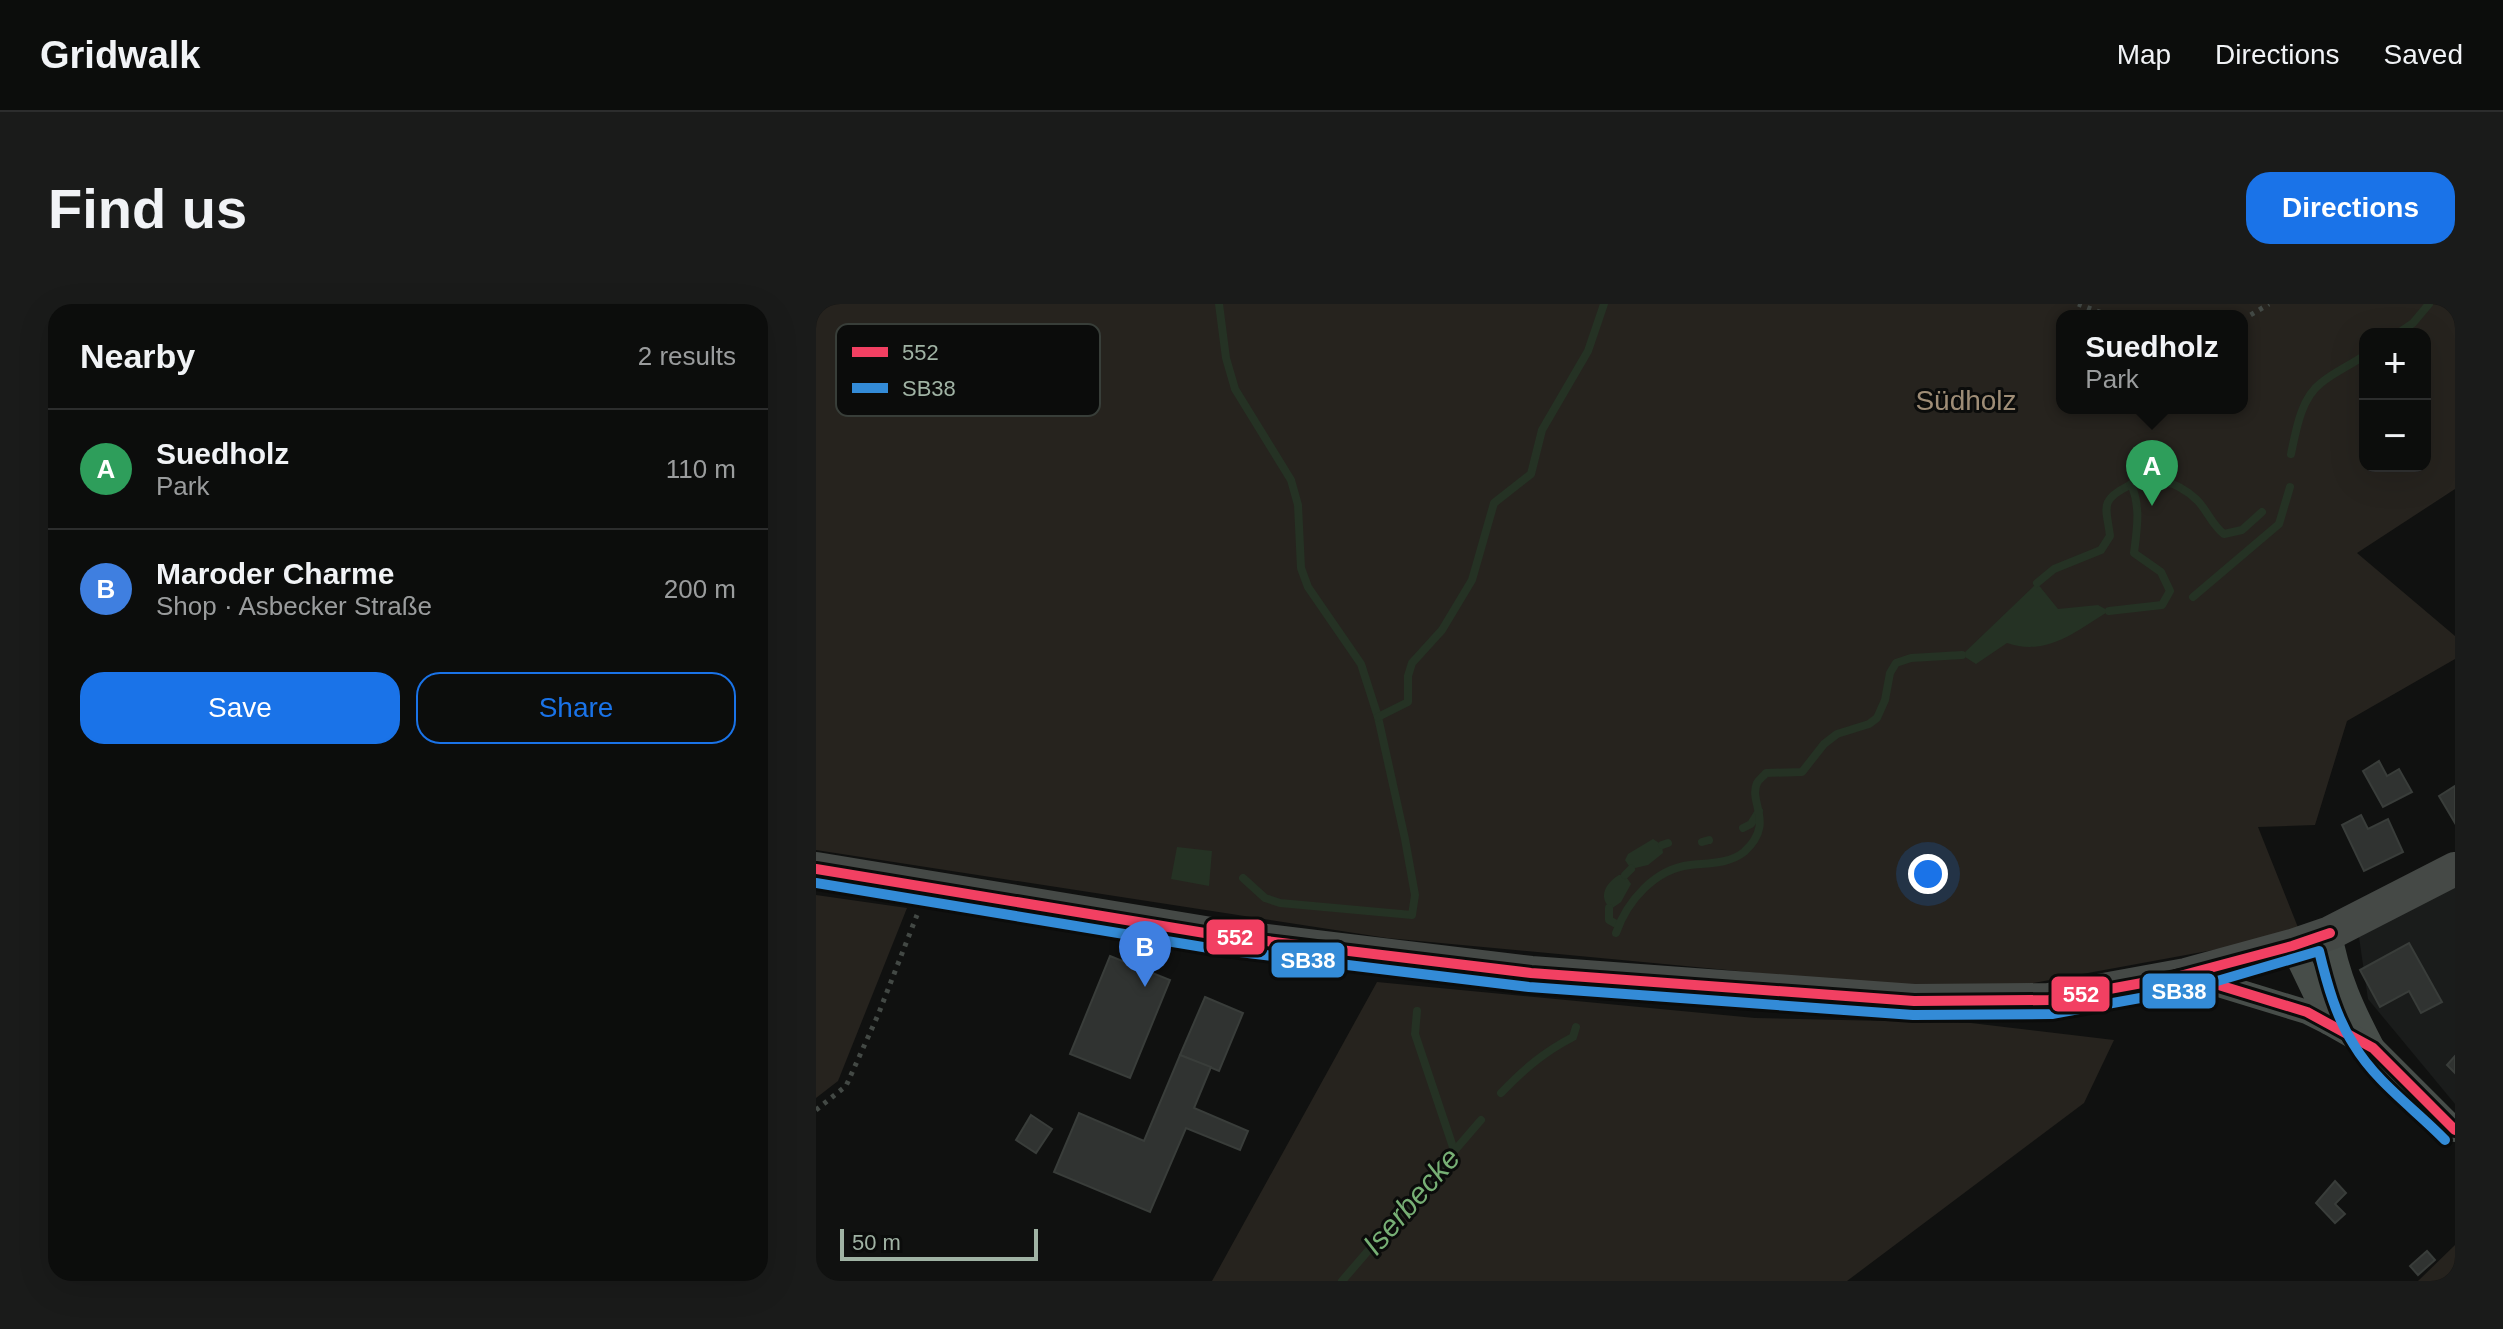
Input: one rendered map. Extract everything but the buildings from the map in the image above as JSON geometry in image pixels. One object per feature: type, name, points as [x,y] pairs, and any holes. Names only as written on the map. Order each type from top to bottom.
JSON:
[{"type":"main road","points":[[816,869],[1217,935],[1531,973],[1914,1001],[2049,1000],[2186,975],[2330,933],[2455,869]]},
{"type":"street","points":[[2330,933],[2335,966],[2347,999],[2373,1048]]},
{"type":"street","points":[[2292,946],[2329,1023]]},
{"type":"street","points":[[2186,975],[2307,1012],[2373,1048],[2455,1130]]},
{"type":"path","points":[[2248,316],[2269,304]]},
{"type":"path","points":[[816,1110],[846,1086],[928,888]]},
{"type":"shaded area","points":[[2037,583],[2058,609],[2098,605],[2109,611],[2073,634],[2048,644],[2035,647],[2007,643],[1976,664],[1962,655]]},
{"type":"shaded area","points":[[1653,839],[1662,845],[1663,853],[1648,865],[1631,869],[1625,860],[1628,854]]},
{"type":"shaded area","points":[[1177,847],[1212,851],[1209,886],[1171,879]]},
{"type":"shaded area","points":[[1619,875],[1625,875],[1631,884],[1621,902],[1611,909],[1605,900],[1605,890]]},
{"type":"shaded area","points":[[2455,886],[2455,1104],[2368,999],[2359,937]]},
{"type":"green space","name":"Südholz","points":[[816,304],[2455,304],[2455,489],[2357,553],[2455,636],[2455,659],[2347,721],[2315,825],[2258,827],[2299,930],[2273,939],[2022,985],[1877,984],[1387,938],[816,850]]},
{"type":"green space","points":[[816,895],[907,908],[838,1081],[816,1098]]},
{"type":"green space","points":[[1377,982],[1755,1018],[1971,1023],[2114,1040],[2084,1103],[1847,1281],[1212,1281]]},
{"type":"green space","points":[[2455,1245],[2455,1281],[2418,1281]]},
{"type":"waterway","points":[[1219,304],[1226,358],[1235,389],[1291,480],[1298,505],[1301,568],[1308,587],[1361,664],[1378,717],[1415,895],[1412,915],[1280,903],[1265,898],[1243,878]]},
{"type":"waterway","points":[[1378,717],[1408,702],[1408,676],[1412,663],[1442,630],[1472,580],[1494,503],[1531,474],[1542,430],[1588,351],[1604,304]]},
{"type":"waterway","name":"Iserbecke","points":[[2406,328],[2429,304]]},
{"type":"waterway","name":"Iserbecke","points":[[2291,454],[2300,415],[2314,389],[2359,359]]},
{"type":"waterway","points":[[2037,583],[2054,569],[2101,550],[2110,536],[2106,512],[2108,501],[2118,491],[2137,482],[2164,481],[2181,488],[2197,500],[2224,534],[2242,530],[2262,512]]},
{"type":"waterway","points":[[2109,611],[2162,605],[2170,591],[2161,572],[2134,553],[2137,510],[2131,484]]},
{"type":"waterway","name":"Iserbecke","points":[[2193,597],[2279,524],[2290,487]]},
{"type":"waterway","name":"Iserbecke","points":[[1616,933],[1635,898],[1665,873],[1690,865],[1725,861],[1744,852],[1753,842],[1760,823],[1755,791],[1759,780],[1766,773],[1802,772],[1824,744],[1837,734],[1869,724],[1877,718],[1885,700],[1890,673],[1896,663],[1911,658],[1962,655]]},
{"type":"waterway","points":[[1743,828],[1751,824],[1759,811]]},
{"type":"waterway","points":[[1702,842],[1709,840]]},
{"type":"waterway","points":[[1662,845],[1668,843]]},
{"type":"waterway","points":[[1625,875],[1631,869]]},
{"type":"waterway","points":[[1609,908],[1609,920],[1618,925]]},
{"type":"waterway","points":[[1417,1011],[1415,1034],[1454,1150]]},
{"type":"waterway","name":"Iserbecke","points":[[1501,1093],[1535,1062],[1573,1037],[1576,1027]]},
{"type":"waterway","name":"Iserbecke","points":[[1342,1281],[1481,1120]]},
{"type":"transit line","name":"552","points":[[816,869],[1217,935],[1531,973],[1914,1001],[2049,1000],[2186,975],[2307,1012],[2373,1048],[2455,1130]]},
{"type":"transit line","name":"SB38","points":[[816,883],[1215,949],[1529,987],[1913,1015],[2052,1014],[2190,989],[2319,951],[2337,1012],[2354,1045],[2385,1083],[2445,1140]]},
{"type":"transit line","name":"552","points":[[2176,977],[2330,933]]},
{"type":"place","name":"Suedholz","points":[[2152,506]]},
{"type":"place","name":"Maroder Charme","points":[[1145,987]]}]
